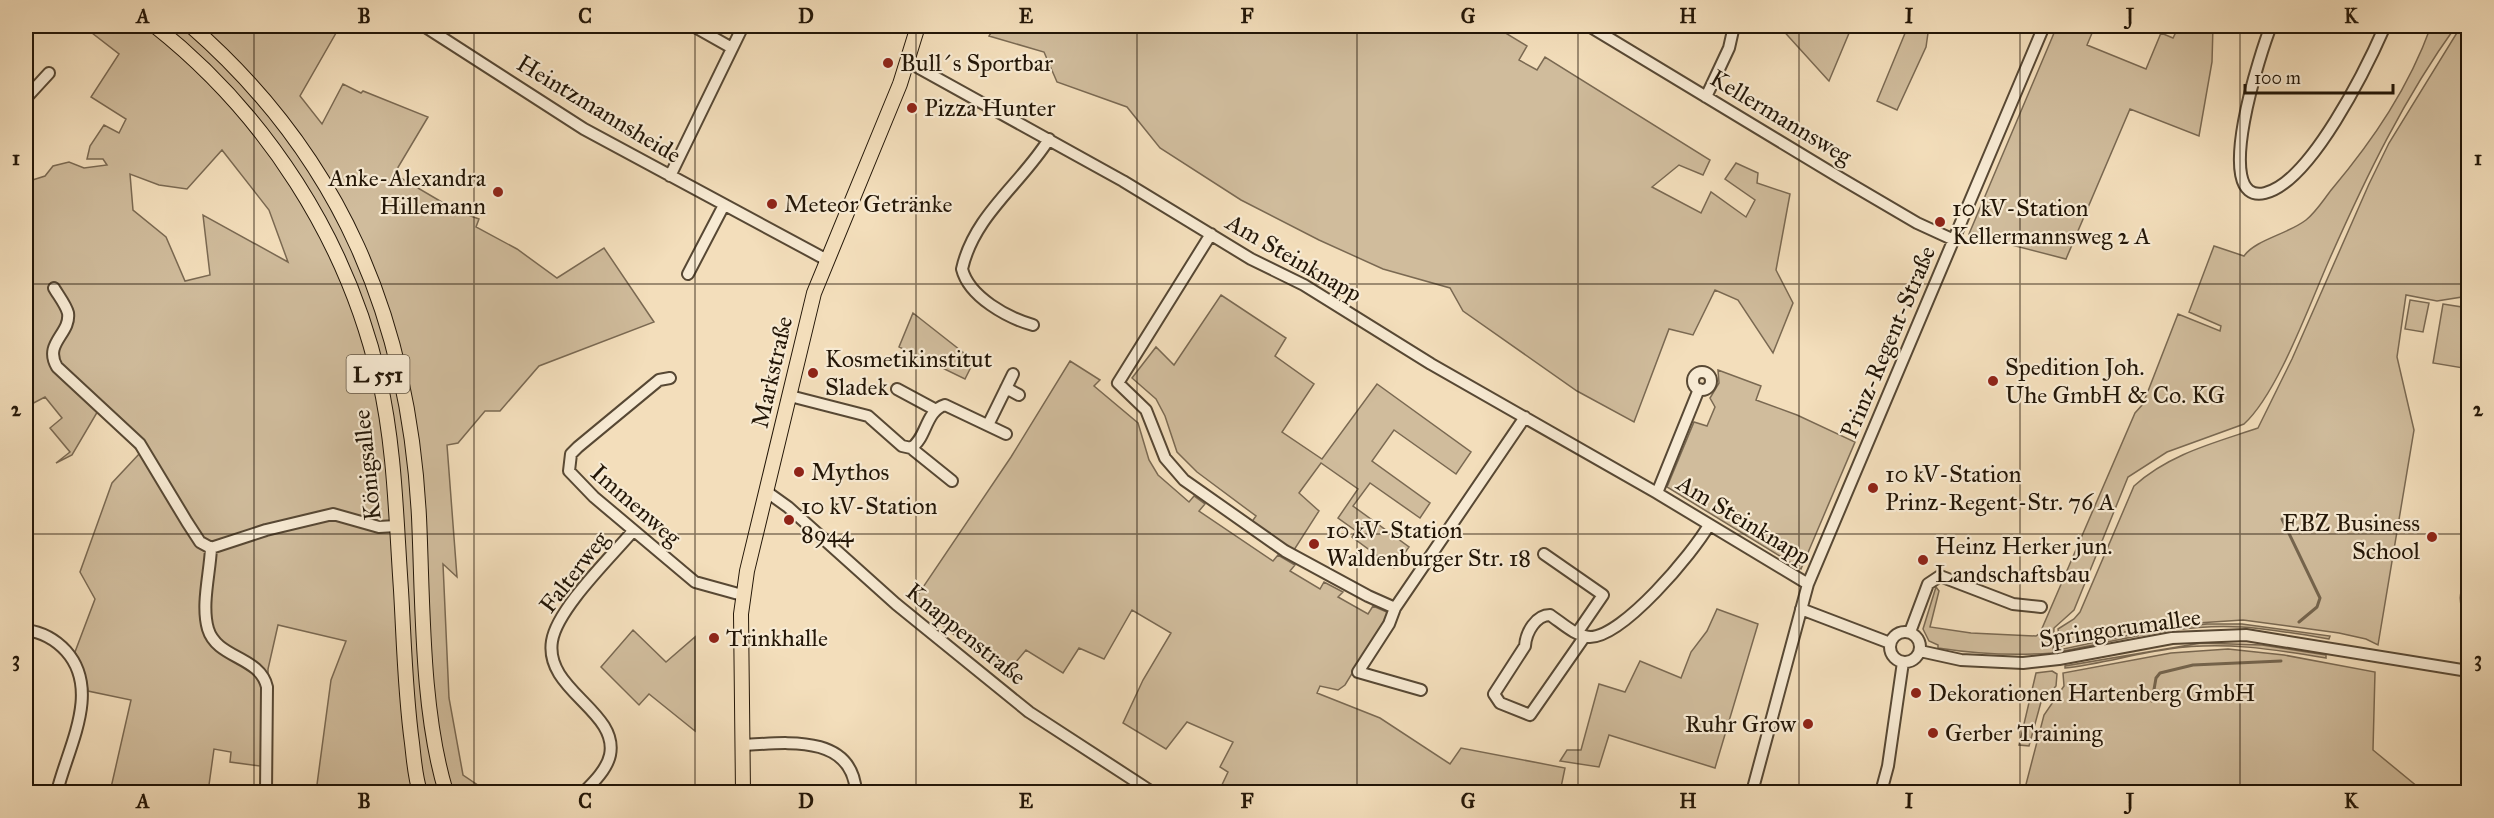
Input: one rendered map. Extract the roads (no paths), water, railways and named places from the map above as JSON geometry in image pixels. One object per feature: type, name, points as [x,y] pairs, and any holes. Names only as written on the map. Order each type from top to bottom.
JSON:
[{"type":"main road","name":"Königsallee","points":[[155,26],[208,72],[256,125],[303,192],[328,236],[350,283],[379,379],[391,452],[407,705],[420,792]]},
{"type":"main road","name":"Königsallee","points":[[191,26],[248,81],[276,112],[311,162],[354,237],[386,317],[408,404],[416,482],[429,697],[440,774],[446,792]]},
{"type":"main road","name":"Markstraße","points":[[743,792],[742,595],[814,293],[908,62],[918,26]]},
{"type":"street","name":"Heintzmannsheide","points":[[424,26],[559,114],[826,260]]},
{"type":"street","points":[[693,26],[732,48]]},
{"type":"street","points":[[670,176],[743,26]]},
{"type":"street","name":"Kellermannsweg","points":[[1589,26],[1917,223],[1954,240]]},
{"type":"street","points":[[1706,97],[1729,48],[1734,26]]},
{"type":"street","name":"Prinz-Regent-Straße","points":[[1752,792],[1808,584],[2044,26]]},
{"type":"street","points":[[2271,26],[2253,77],[2241,147],[2245,183],[2254,192],[2260,194],[2282,184],[2312,153],[2351,94],[2385,26]]},
{"type":"street","name":"Am Steinknapp","points":[[908,62],[1049,139],[1251,259],[1304,285],[1431,364],[1657,493],[1808,584]]},
{"type":"street","points":[[26,98],[49,73]]},
{"type":"street","points":[[1033,325],[1008,315],[987,301],[969,285],[962,269],[969,246],[991,210],[1033,165],[1049,139]]},
{"type":"street","points":[[688,274],[724,205]]},
{"type":"street","points":[[1211,234],[1118,383],[1146,410],[1165,458],[1184,480],[1285,551],[1395,608]]},
{"type":"street","points":[[54,288],[68,311],[68,319],[52,359],[57,367],[140,444],[200,542],[211,549]]},
{"type":"street","points":[[988,425],[1013,374]]},
{"type":"street","name":"Immenweg","points":[[670,378],[659,380],[571,454],[568,463],[572,477],[694,582],[742,595]]},
{"type":"street","points":[[1006,388],[1019,395]]},
{"type":"street","points":[[897,389],[936,410]]},
{"type":"street","name":"Am Steinknapp","points":[[1657,493],[1700,389]]},
{"type":"street","points":[[790,396],[868,416],[902,446],[911,448],[952,481]]},
{"type":"street","points":[[911,448],[919,440],[936,410],[945,405],[1006,434]]},
{"type":"street","points":[[1421,690],[1358,672],[1389,624],[1395,608],[1525,417]]},
{"type":"street","name":"Knappenstraße","points":[[767,492],[788,507],[896,604],[1029,712],[1152,792]]},
{"type":"street","points":[[211,549],[266,530],[333,514],[379,527],[396,526]]},
{"type":"street","points":[[1544,554],[1604,596],[1581,635],[1530,715],[1500,703],[1494,694],[1526,646],[1526,638],[1538,618],[1550,615],[1581,635],[1603,634],[1625,622],[1695,546],[1709,525]]},
{"type":"street","name":"Falterweg","points":[[584,792],[605,766],[610,754],[610,742],[600,721],[560,676],[551,653],[552,641],[555,629],[568,607],[633,531]]},
{"type":"street","points":[[211,549],[207,618],[210,634],[223,648],[248,663],[265,677],[267,792]]},
{"type":"street","points":[[1910,633],[1929,584],[1940,576],[2013,604],[2041,607]]},
{"type":"street","points":[[1801,609],[1890,643]]},
{"type":"street","points":[[26,630],[41,634],[60,645],[72,658],[82,685],[81,710],[57,792]]},
{"type":"street","points":[[1899,632],[1910,633],[1919,641],[1920,651],[1912,661],[1903,662],[1894,657],[1890,643],[1899,632]]},
{"type":"street","name":"Springorumallee","points":[[1920,651],[1961,660],[2023,663],[2069,658],[2172,638],[2247,635],[2469,671]]},
{"type":"street","points":[[1881,792],[1888,766],[1903,662]]},
{"type":"street","points":[[743,745],[800,742],[825,749],[851,770],[856,792]]},
{"type":"waterway","points":[[2282,519],[2320,598],[2317,607],[2299,622]]},
{"type":"waterway","points":[[2152,701],[2156,678],[2160,673],[2193,665],[2281,661]]},
{"type":"place","name":"Bull´s Sportbar","points":[[888,63]]},
{"type":"place","name":"Pizza Hunter","points":[[912,108]]},
{"type":"place","name":"Anke-Alexandra Hillemann","points":[[498,192]]},
{"type":"place","name":"Meteor Getränke","points":[[772,204]]},
{"type":"place","name":"10 kV-Station Kellermannsweg 2 A","points":[[1940,222]]},
{"type":"place","name":"Kosmetikinstitut Sladek","points":[[813,373]]},
{"type":"place","name":"Spedition Joh. Uhe GmbH & Co. KG","points":[[1993,381]]},
{"type":"place","name":"Mythos","points":[[799,472]]},
{"type":"place","name":"10 kV-Station Prinz-Regent-Str. 76 A","points":[[1873,488]]},
{"type":"place","name":"10 kV-Station 8944","points":[[789,520]]},
{"type":"place","name":"EBZ Business School","points":[[2432,537]]},
{"type":"place","name":"10 kV-Station Waldenburger Str. 18","points":[[1314,544]]},
{"type":"place","name":"Heinz Herker jun. Landschaftsbau","points":[[1923,560]]},
{"type":"place","name":"Trinkhalle","points":[[714,638]]},
{"type":"place","name":"Dekorationen Hartenberg GmbH","points":[[1916,693]]},
{"type":"place","name":"Ruhr Grow","points":[[1808,724]]},
{"type":"place","name":"Gerber Training","points":[[1933,733]]}]
